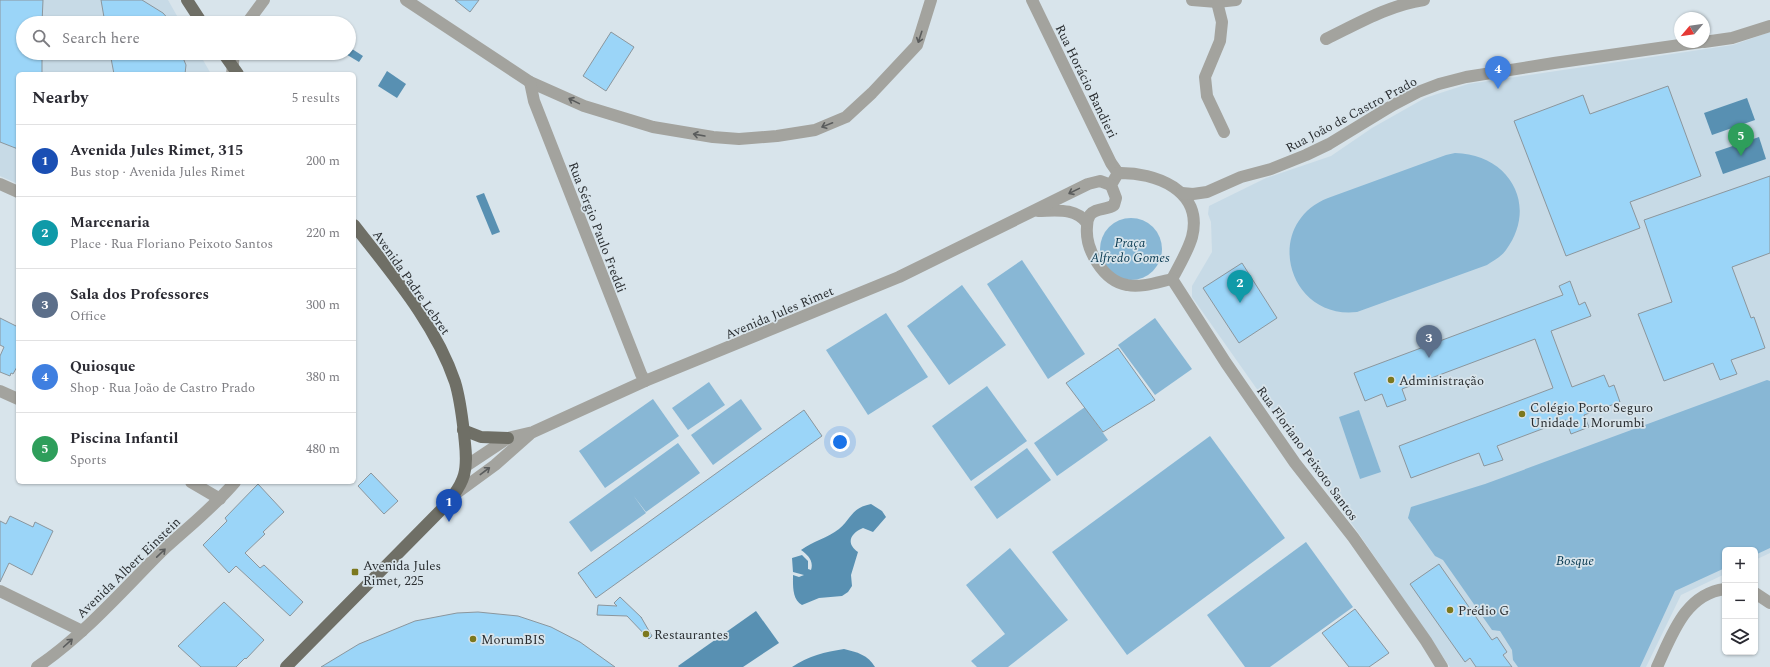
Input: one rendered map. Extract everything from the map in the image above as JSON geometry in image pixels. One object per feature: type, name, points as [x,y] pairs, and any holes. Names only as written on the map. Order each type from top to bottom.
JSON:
[{"type":"main road","points":[[187,0],[197,16]]},
{"type":"main road","points":[[227,60],[234,72]]},
{"type":"main road","name":"Avenida Padre Lebret","points":[[356,228],[432,330],[455,383],[463,430],[466,466],[462,481],[454,495]]},
{"type":"main road","points":[[463,430],[481,438],[508,438]]},
{"type":"main road","name":"Avenida Jules Rimet","points":[[286,667],[411,542],[454,495]]},
{"type":"street","points":[[252,16],[264,0]]},
{"type":"street","points":[[406,0],[530,82],[584,106],[653,127],[713,137],[739,139],[777,136],[815,130],[846,117],[872,93],[917,45],[931,0]]},
{"type":"street","name":"Rua Horácio Bandieri","points":[[1032,0],[1111,163],[1118,173]]},
{"type":"street","points":[[1192,0],[1217,2],[1236,0]]},
{"type":"street","points":[[1326,40],[1364,20],[1408,1],[1424,0]]},
{"type":"street","points":[[1217,2],[1222,22],[1220,41],[1205,77],[1207,96],[1224,132]]},
{"type":"street","name":"Rua João de Castro Prado","points":[[1710,41],[1732,38],[1770,26]]},
{"type":"street","name":"Rua João de Castro Prado","points":[[1182,193],[1193,194],[1207,192],[1240,177],[1272,169],[1306,155],[1329,144],[1393,105],[1418,92],[1439,84],[1466,77],[1674,46]]},
{"type":"street","points":[[234,60],[234,72]]},
{"type":"street","name":"Rua Sérgio Paulo Freddi","points":[[530,82],[534,101],[645,381]]},
{"type":"street","points":[[1118,173],[1135,173],[1159,179],[1182,193],[1190,208],[1194,222],[1192,237],[1181,263],[1172,279],[1151,284],[1127,286],[1108,276],[1094,258],[1086,235],[1087,223],[1090,215],[1096,210],[1109,209],[1114,205],[1116,198],[1110,185],[1118,173]]},
{"type":"street","name":"Avenida Jules Rimet","points":[[466,466],[508,438],[533,432],[645,381],[899,277],[1088,184],[1100,181],[1110,185]]},
{"type":"street","points":[[0,184],[16,191]]},
{"type":"street","name":"Avenida Jules Rimet","points":[[1033,212],[1066,210],[1084,218],[1087,223]]},
{"type":"street","name":"Rua Floriano Peixoto Santos","points":[[1172,279],[1226,363],[1295,463],[1353,537],[1426,641],[1442,667]]},
{"type":"street","points":[[0,391],[16,398]]},
{"type":"street","name":"Avenida Jules Rimet","points":[[454,495],[494,465],[533,432]]},
{"type":"street","points":[[194,484],[220,499]]},
{"type":"street","name":"Avenida Albert Einstein","points":[[38,667],[56,655],[82,631],[163,551],[220,499],[233,484]]},
{"type":"street","points":[[1656,667],[1679,622],[1687,610],[1696,600],[1707,594],[1722,590]]},
{"type":"street","points":[[0,591],[82,631]]},
{"type":"street","points":[[1758,595],[1770,603]]},
{"type":"street","name":"Rua Floriano Peixoto Santos","points":[[1426,641],[1449,667]]},
{"type":"shaded area","points":[[0,0],[168,0],[177,16],[16,16],[16,60],[203,60],[210,72],[16,72],[16,183],[0,176]]},
{"type":"shaded area","name":"Colégio Porto Seguro Unidade I Morumbi","points":[[1770,32],[1770,553],[1758,559],[1758,547],[1722,547],[1722,575],[1681,595],[1646,667],[1450,667],[1357,531],[1192,297],[1192,286],[1212,252],[1211,222],[1208,214],[1209,206],[1266,178],[1331,156],[1372,128],[1425,98],[1468,84],[1733,45]]},
{"type":"shaded area","points":[[356,52],[363,56],[359,62],[356,60]]},
{"type":"shaded area","points":[[387,71],[406,84],[397,98],[378,86]]},
{"type":"shaded area","points":[[1747,98],[1755,120],[1712,135],[1704,113]]},
{"type":"shaded area","points":[[1759,137],[1766,159],[1723,174],[1715,152]]},
{"type":"shaded area","points":[[484,193],[500,232],[492,235],[476,196]]},
{"type":"shaded area","points":[[871,504],[882,511],[886,517],[873,532],[863,528],[855,533],[851,538],[854,549],[858,552],[851,575],[852,586],[848,592],[842,596],[819,598],[802,605],[799,603],[796,600],[793,588],[793,575],[799,577],[804,575],[793,572],[792,558],[802,555],[808,561],[808,569],[811,570],[812,564],[810,558],[801,550],[835,532],[859,508]]},
{"type":"shaded area","points":[[756,611],[779,643],[743,667],[678,666]]},
{"type":"shaded area","points":[[844,649],[866,657],[875,667],[792,667],[817,655]]},
{"type":"green space","points":[[1455,153],[1474,156],[1490,162],[1504,172],[1513,185],[1519,200],[1520,216],[1515,233],[1506,250],[1497,259],[1487,265],[1357,312],[1333,310],[1314,301],[1300,286],[1292,268],[1290,248],[1295,228],[1307,211],[1328,198]]},
{"type":"green space","name":"Praça Alfredo Gomes","points":[[1131,218],[1148,223],[1153,227],[1157,232],[1162,249],[1157,266],[1153,271],[1148,275],[1131,280],[1114,275],[1109,271],[1105,266],[1100,249],[1105,232],[1109,227],[1114,223]]},
{"type":"green space","points":[[1022,260],[1085,354],[1048,379],[987,284]]},
{"type":"green space","points":[[962,285],[1006,345],[949,385],[907,326]]},
{"type":"green space","points":[[886,313],[928,377],[868,415],[826,350]]},
{"type":"green space","points":[[1155,318],[1192,369],[1155,395],[1118,345]]},
{"type":"green space","name":"Bosque","points":[[1767,380],[1770,381],[1770,548],[1758,554],[1758,547],[1722,547],[1722,569],[1675,591],[1640,667],[1518,667],[1513,660],[1512,650],[1500,631],[1492,630],[1443,560],[1435,556],[1408,518],[1411,507],[1485,484]]},
{"type":"green space","points":[[709,382],[725,405],[688,430],[672,408]]},
{"type":"green space","points":[[987,386],[1027,441],[971,481],[932,426]]},
{"type":"green space","points":[[653,399],[679,436],[605,488],[579,451]]},
{"type":"green space","points":[[741,399],[762,429],[713,465],[691,435]]},
{"type":"green space","points":[[1085,407],[1108,440],[1057,476],[1034,443]]},
{"type":"green space","points":[[1359,410],[1381,472],[1360,479],[1339,417]]},
{"type":"green space","points":[[1210,436],[1285,538],[1127,655],[1052,552]]},
{"type":"green space","points":[[678,443],[700,473],[646,512],[633,495],[646,513],[591,552],[569,522]]},
{"type":"green space","points":[[1027,448],[1051,480],[997,519],[974,487]]},
{"type":"green space","points":[[1306,542],[1353,607],[1270,667],[1245,667],[1207,615]]},
{"type":"green space","points":[[1010,548],[1068,620],[1008,667],[977,667],[971,661],[1005,634],[966,585]]},
{"type":"building","points":[[0,0],[43,0],[42,16],[16,16],[16,60],[42,60],[42,72],[16,72],[16,148],[0,142]]},
{"type":"building","points":[[101,0],[142,0],[166,16],[104,16]]},
{"type":"building","points":[[455,0],[479,0],[470,12]]},
{"type":"building","points":[[611,32],[634,47],[606,91],[583,76]]},
{"type":"building","points":[[111,60],[184,60],[186,65],[185,72],[114,72]]},
{"type":"building","points":[[1668,86],[1701,176],[1630,202],[1640,228],[1566,256],[1514,121],[1583,95],[1590,114]]},
{"type":"building","points":[[1770,176],[1770,253],[1732,267],[1751,318],[1754,317],[1765,348],[1731,360],[1737,374],[1720,380],[1713,363],[1664,381],[1638,314],[1672,302],[1644,220]]},
{"type":"building","points":[[1242,263],[1277,318],[1239,343],[1203,288]]},
{"type":"building","name":"Administração","points":[[1570,281],[1579,305],[1585,302],[1591,316],[1551,331],[1572,387],[1604,375],[1609,387],[1614,385],[1620,402],[1584,415],[1589,427],[1571,434],[1566,420],[1497,446],[1503,460],[1484,466],[1479,453],[1411,478],[1399,446],[1553,388],[1535,339],[1402,389],[1406,400],[1387,407],[1382,394],[1365,401],[1354,373],[1563,295],[1559,286]]},
{"type":"building","points":[[0,318],[16,326],[16,369],[10,376],[0,372],[0,356],[4,347],[0,345]]},
{"type":"building","points":[[1118,348],[1155,400],[1103,432],[1066,383]]},
{"type":"building","points":[[804,410],[822,436],[596,598],[578,573]]},
{"type":"building","points":[[371,473],[398,501],[384,514],[358,486]]},
{"type":"building","points":[[258,484],[284,512],[263,532],[265,534],[245,553],[260,568],[264,565],[303,602],[290,616],[236,566],[229,573],[203,545],[227,521],[225,518]]},
{"type":"building","points":[[10,516],[33,527],[35,522],[53,531],[32,575],[9,563],[0,582],[0,521],[6,524]]},
{"type":"building","name":"Prédio G","points":[[1439,564],[1492,640],[1497,637],[1507,652],[1503,655],[1512,667],[1476,667],[1470,658],[1465,662],[1410,584]]},
{"type":"building","name":"Restaurantes","points":[[620,597],[641,617],[652,636],[649,639],[627,616],[597,615],[598,605],[617,606],[614,603]]},
{"type":"building","points":[[224,602],[264,640],[236,667],[201,667],[178,646]]},
{"type":"building","points":[[1355,609],[1389,653],[1369,667],[1349,667],[1322,633]]},
{"type":"building","name":"MorumBIS","points":[[478,612],[518,616],[551,627],[580,642],[615,667],[321,667],[359,644],[415,621],[457,613]]},
{"type":"place","name":"Quiosque","points":[[1498,89]]},
{"type":"place","name":"Piscina Infantil","points":[[1741,156]]},
{"type":"place","name":"Marcenaria","points":[[1240,303]]},
{"type":"place","name":"Sala dos Professores","points":[[1429,358]]},
{"type":"place","name":"Administração","points":[[1391,380]]},
{"type":"place","name":"Colégio Porto Seguro Unidade I Morumbi","points":[[1522,414]]},
{"type":"place","name":"Avenida Jules Rimet, 315","points":[[449,522]]},
{"type":"place","name":"Avenida Jules Rimet, 225","points":[[355,572]]},
{"type":"place","name":"Prédio G","points":[[1450,610]]},
{"type":"place","name":"Restaurantes","points":[[646,634]]},
{"type":"place","name":"MorumBIS","points":[[473,639]]}]
